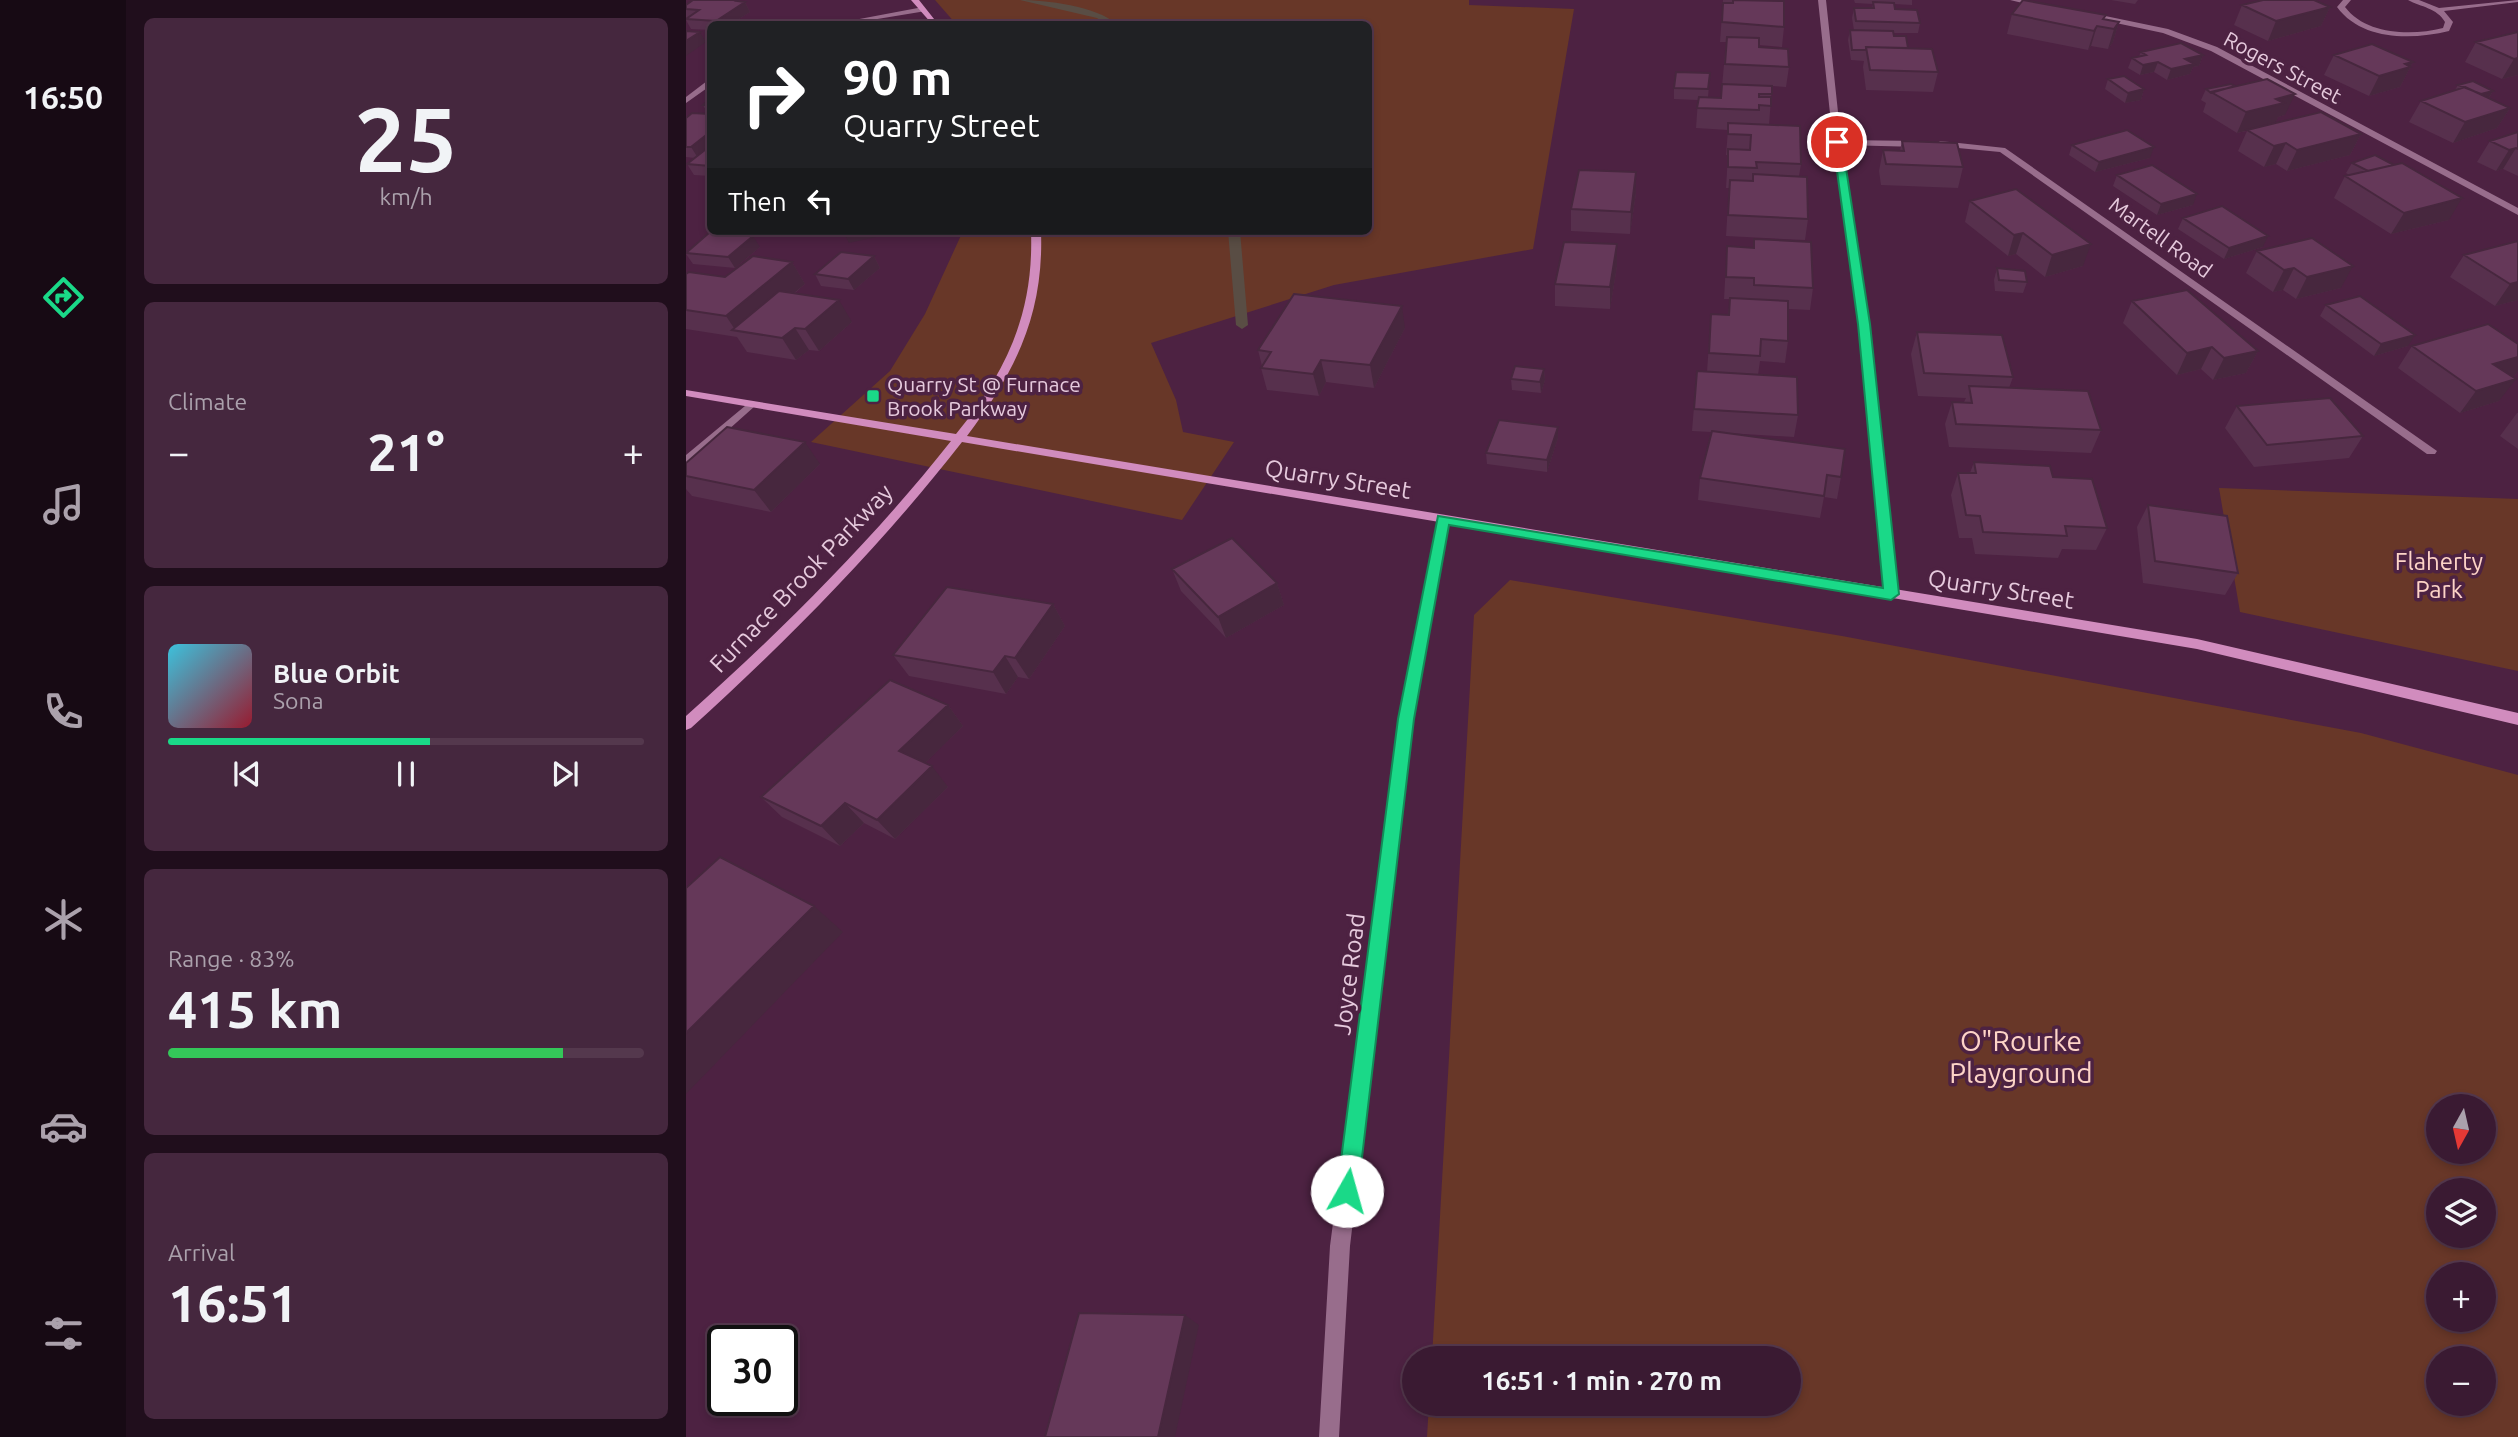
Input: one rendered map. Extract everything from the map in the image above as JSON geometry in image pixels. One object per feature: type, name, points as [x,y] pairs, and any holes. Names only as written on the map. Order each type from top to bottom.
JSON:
[{"type":"main road","points":[[915,0],[933,21]]},
{"type":"main road","name":"Furnace Brook Parkway","points":[[686,724],[741,675],[863,554],[960,439],[1009,364],[1020,337],[1034,286],[1036,235]]},
{"type":"main road","name":"Quarry Street","points":[[686,393],[2197,644],[2518,719]]},
{"type":"street","points":[[1822,0],[1837,142],[1864,324],[1891,594]]},
{"type":"street","points":[[2014,0],[2051,7]]},
{"type":"street","points":[[2347,0],[2342,6],[2345,14],[2356,22],[2395,33],[2434,34],[2446,29],[2449,22],[2437,10],[2412,0]]},
{"type":"street","points":[[2437,10],[2518,0]]},
{"type":"street","points":[[854,21],[923,9]]},
{"type":"street","name":"Rogers Street","points":[[2075,12],[2165,31],[2214,49],[2518,212]]},
{"type":"street","points":[[686,101],[707,85]]},
{"type":"street","name":"Martell Road","points":[[1837,142],[1965,145],[2001,150],[2431,451]]},
{"type":"street","points":[[686,461],[751,404]]},
{"type":"street","name":"Joyce Road","points":[[1329,1437],[1340,1246],[1406,719],[1443,520]]},
{"type":"green space","points":[[935,0],[1469,0],[1469,5],[1574,9],[1533,249],[1334,285],[1151,343],[1176,400],[1183,432],[1234,442],[1182,520],[811,442],[890,371],[925,314],[961,235],[1372,235],[1372,21],[953,21]]},
{"type":"green space","name":"Flaherty Park","points":[[2219,488],[2518,499],[2518,671],[2240,612]]},
{"type":"green space","name":"O\"Rourke Playground","points":[[1510,580],[1842,636],[2361,733],[2518,775],[2518,1437],[1427,1437],[1428,1416],[1801,1416],[1801,1346],[1433,1346],[1474,615]]},
{"type":"building","points":[[693,0],[745,2],[716,21],[686,19],[699,10],[686,9],[686,5]]},
{"type":"building","points":[[1733,0],[1784,1],[1784,27],[1722,22],[1723,3],[1733,3]]},
{"type":"building","points":[[2023,0],[2106,15],[2103,19],[2119,22],[2114,29],[2097,26],[2094,31],[2012,14]]},
{"type":"building","points":[[2263,0],[2314,0],[2330,7],[2276,21],[2242,5]]},
{"type":"building","points":[[1873,2],[1894,3],[1895,9],[1917,10],[1920,23],[1856,21],[1854,8],[1874,8]]},
{"type":"building","points":[[1850,30],[1893,31],[1894,36],[1906,36],[1908,48],[1866,47],[1866,50],[1852,50]]},
{"type":"building","points":[[686,31],[700,32],[686,41]]},
{"type":"building","points":[[2518,32],[2518,58],[2514,59],[2476,42]]},
{"type":"building","points":[[1727,37],[1759,38],[1759,47],[1788,49],[1789,67],[1725,64]]},
{"type":"building","points":[[2181,43],[2203,55],[2185,59],[2194,64],[2171,69],[2158,62],[2143,65],[2132,58],[2146,55],[2141,52]]},
{"type":"building","points":[[2372,44],[2413,62],[2405,64],[2410,67],[2379,76],[2334,55]]},
{"type":"building","points":[[1866,47],[1932,49],[1938,72],[1870,70]]},
{"type":"building","points":[[1676,72],[1710,73],[1708,89],[1674,88]]},
{"type":"building","points":[[2124,76],[2144,89],[2128,93],[2108,79]]},
{"type":"building","points":[[2267,79],[2295,94],[2276,99],[2284,103],[2246,112],[2211,92]]},
{"type":"building","points":[[2473,81],[2493,91],[2481,94],[2458,85]]},
{"type":"building","points":[[1722,84],[1772,86],[1772,94],[1759,94],[1759,97],[1771,97],[1771,106],[1759,105],[1759,110],[1697,108],[1699,97],[1721,98]]},
{"type":"building","points":[[2231,84],[2235,86],[2211,93],[2206,89]]},
{"type":"building","points":[[2465,87],[2510,108],[2465,122],[2421,101]]},
{"type":"building","points":[[2321,112],[2361,134],[2297,150],[2286,143],[2274,146],[2247,130]]},
{"type":"building","points":[[692,113],[707,114],[707,134],[691,147],[686,147],[686,118]]},
{"type":"building","points":[[1728,123],[1800,126],[1801,164],[1756,162],[1757,168],[1728,167],[1728,149],[1750,150],[1751,135],[1728,134]]},
{"type":"building","points":[[2127,130],[2154,147],[2099,162],[2072,145]]},
{"type":"building","points":[[2518,132],[2518,149],[2509,150],[2490,141]]},
{"type":"building","points":[[1902,141],[1957,143],[1963,167],[1886,164],[1883,150],[1904,151]]},
{"type":"building","points":[[707,148],[707,166],[687,164]]},
{"type":"building","points":[[2375,155],[2394,165],[2368,171],[2352,163]]},
{"type":"building","points":[[2402,163],[2462,198],[2404,213],[2345,176]]},
{"type":"building","points":[[2152,165],[2197,194],[2161,204],[2117,175]]},
{"type":"building","points":[[1579,170],[1636,172],[1631,212],[1571,209]]},
{"type":"building","points":[[1753,174],[1807,177],[1808,219],[1728,215],[1730,180],[1753,181]]},
{"type":"building","points":[[2016,189],[2091,244],[2052,255],[2023,233],[2014,235],[1970,201]]},
{"type":"building","points":[[2222,206],[2268,236],[2229,248],[2183,218]]},
{"type":"building","points":[[707,235],[753,236],[728,257],[686,253]]},
{"type":"building","points":[[2312,238],[2353,266],[2307,277],[2294,268],[2284,270],[2257,251]]},
{"type":"building","points":[[1754,239],[1811,242],[1813,288],[1754,285],[1754,278],[1726,277],[1727,246],[1754,248]]},
{"type":"building","points":[[2518,241],[2518,282],[2510,284],[2464,255]]},
{"type":"building","points":[[1564,242],[1617,244],[1610,287],[1555,284]]},
{"type":"building","points":[[841,252],[874,256],[848,279],[815,274]]},
{"type":"building","points":[[753,256],[792,262],[726,316],[686,310],[686,274],[689,272],[725,277]]},
{"type":"building","points":[[1997,268],[2025,271],[2027,282],[1999,280]]},
{"type":"building","points":[[2187,290],[2258,351],[2224,358],[2212,347],[2187,353],[2132,301]]},
{"type":"building","points":[[779,291],[839,300],[805,329],[795,328],[782,338],[732,330]]},
{"type":"building","points":[[1294,294],[1402,306],[1370,365],[1321,360],[1313,374],[1261,368],[1271,352],[1258,350]]},
{"type":"building","points":[[2360,296],[2415,335],[2381,344],[2326,305]]},
{"type":"building","points":[[1730,298],[1788,301],[1788,341],[1761,339],[1760,356],[1709,353],[1711,314],[1729,315]]},
{"type":"building","points":[[2488,324],[2518,344],[2518,357],[2493,364],[2516,379],[2476,391],[2412,346]]},
{"type":"building","points":[[1917,332],[2002,335],[2013,377],[1924,373]]},
{"type":"building","points":[[1515,366],[1544,369],[1540,382],[1511,379]]},
{"type":"building","points":[[1697,371],[1797,377],[1798,415],[1694,409]]},
{"type":"building","points":[[1969,386],[2088,391],[2101,430],[1956,424],[1952,402],[1972,403]]},
{"type":"building","points":[[2330,398],[2363,436],[2267,445],[2237,406]]},
{"type":"building","points":[[1499,420],[1558,427],[1547,460],[1486,453]]},
{"type":"building","points":[[727,427],[805,442],[754,490],[686,476],[686,463]]},
{"type":"building","points":[[1712,431],[1845,449],[1841,477],[1827,475],[1824,496],[1700,478]]},
{"type":"building","points":[[1974,462],[2050,466],[2053,477],[2092,479],[2107,528],[2065,526],[2067,536],[1983,532],[1980,516],[1966,515],[1958,473],[1976,473]]},
{"type":"building","points":[[2148,505],[2227,516],[2238,573],[2155,561]]},
{"type":"building","points":[[1232,538],[1277,583],[1218,617],[1172,569]]},
{"type":"building","points":[[947,587],[1053,604],[1015,658],[1005,656],[993,672],[893,655]]},
{"type":"building","points":[[890,680],[948,705],[899,751],[932,766],[877,820],[845,803],[821,826],[761,797]]},
{"type":"building","points":[[720,857],[814,906],[686,1033],[686,888]]},
{"type":"building","points":[[1079,1313],[1185,1315],[1158,1437],[1045,1437]]},
{"type":"waterway","points":[[1024,0],[1100,16],[1107,21]]},
{"type":"waterway","points":[[1234,235],[1242,325]]},
{"type":"place","name":"Quarry St @ Furnace Brook Parkway","points":[[873,396]]},
{"type":"route","points":[[1347,1191],[1406,719],[1443,520],[1891,594],[1864,324],[1837,142]]}]
